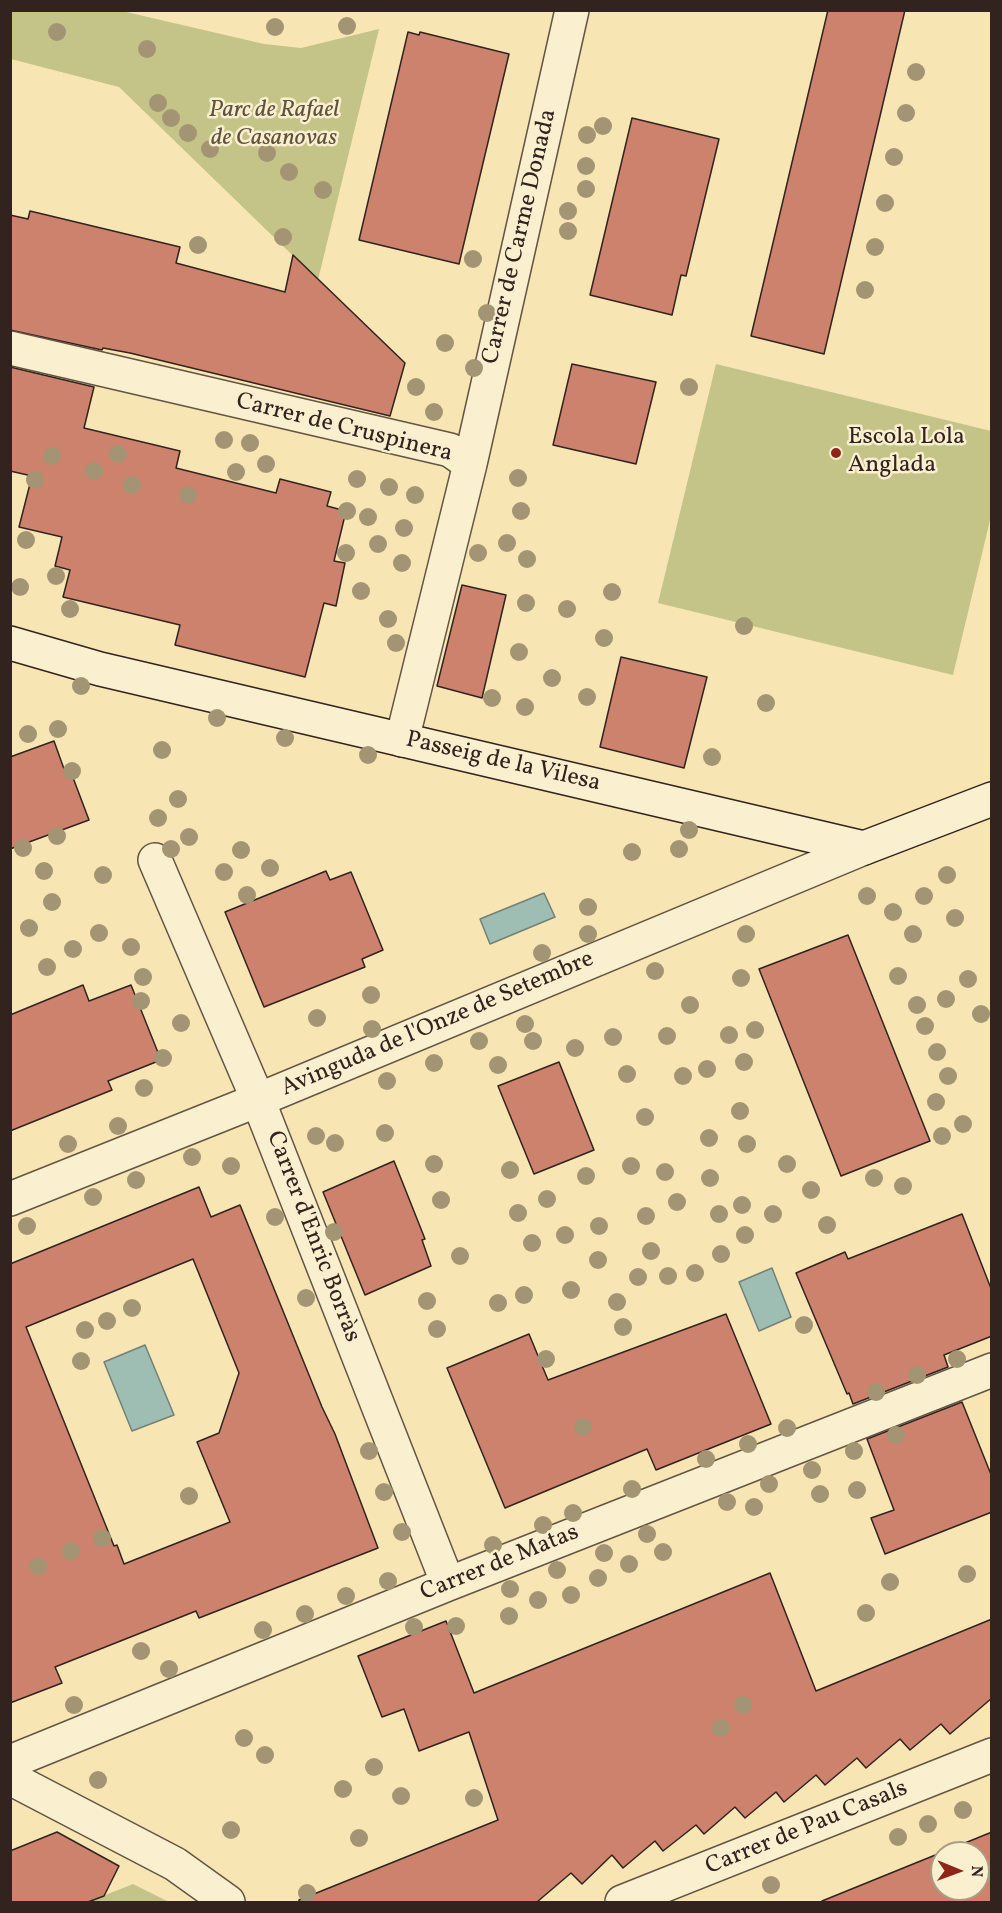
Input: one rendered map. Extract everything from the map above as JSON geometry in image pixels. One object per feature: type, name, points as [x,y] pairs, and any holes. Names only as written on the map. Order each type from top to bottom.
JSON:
[{"type":"street","name":"Carrer de Carme Donada","points":[[470,464],[572,10]]},
{"type":"street","name":"Carrer de Cruspinera","points":[[10,348],[450,450],[470,464],[402,740]]},
{"type":"street","name":"Passeig de la Vilesa","points":[[10,643],[100,669],[864,848]]},
{"type":"street","points":[[864,848],[992,799]]},
{"type":"street","name":"Avinguda de l'Onze de Setembre","points":[[10,1199],[258,1101],[864,848]]},
{"type":"street","name":"Carrer d'Enric Borràs","points":[[155,860],[258,1101],[448,1584]]},
{"type":"street","name":"Carrer de Matas","points":[[10,1762],[448,1584],[992,1370]]},
{"type":"street","name":"Carrer de Pau Casals","points":[[622,1902],[992,1755]]},
{"type":"street","points":[[10,1778],[175,1864],[228,1902]]},
{"type":"green space","name":"Parc de Rafael de Casanovas","points":[[10,11],[122,11],[264,44],[301,48],[379,29],[318,280],[119,87],[11,59]]},
{"type":"green space","points":[[716,364],[991,431],[991,516],[953,675],[658,603]]},
{"type":"green space","points":[[133,1884],[169,1902],[88,1902]]},
{"type":"water","points":[[544,893],[555,917],[490,944],[480,919]]},
{"type":"water","points":[[772,1268],[791,1317],[759,1331],[739,1282]]},
{"type":"water","points":[[145,1345],[174,1415],[132,1431],[104,1362]]},
{"type":"building","points":[[828,10],[905,10],[824,354],[751,336]]},
{"type":"building","points":[[408,32],[419,35],[420,32],[509,54],[459,264],[359,240]]},
{"type":"building","points":[[632,118],[719,139],[686,276],[681,275],[672,315],[590,295]]},
{"type":"building","points":[[30,211],[180,247],[176,263],[285,292],[293,255],[405,363],[390,416],[130,353],[103,348],[102,350],[10,330],[10,215],[28,219]]},
{"type":"building","points":[[572,364],[656,382],[636,464],[553,445]]},
{"type":"building","points":[[10,367],[94,387],[84,428],[180,451],[176,468],[276,493],[280,479],[331,492],[327,506],[346,511],[334,561],[345,563],[336,606],[324,603],[305,677],[175,645],[180,625],[63,597],[70,570],[55,566],[62,537],[19,527],[32,476],[10,471]]},
{"type":"building","points":[[462,585],[506,595],[482,698],[437,686]]},
{"type":"building","points":[[621,657],[707,677],[684,768],[600,747]]},
{"type":"building","points":[[54,741],[64,769],[69,767],[89,820],[10,849],[10,757]]},
{"type":"building","points":[[326,871],[330,880],[351,872],[383,950],[362,959],[365,967],[264,1007],[225,912]]},
{"type":"building","points":[[848,935],[930,1141],[841,1176],[759,969]]},
{"type":"building","points":[[83,985],[89,1001],[131,985],[161,1060],[108,1081],[112,1090],[10,1131],[10,1015]]},
{"type":"building","points":[[559,1062],[594,1150],[534,1174],[498,1086]]},
{"type":"building","points":[[394,1161],[425,1239],[422,1240],[431,1266],[365,1295],[323,1192]]},
{"type":"building","points":[[199,1187],[211,1217],[240,1205],[335,1434],[378,1548],[199,1618],[196,1611],[55,1667],[62,1683],[10,1703],[10,1264]],"holes":[[[193,1259],[239,1373],[219,1433],[197,1442],[230,1522],[124,1564],[117,1545],[114,1546],[26,1327]]]},
{"type":"building","points":[[962,1214],[992,1291],[992,1336],[944,1355],[948,1367],[853,1404],[796,1273],[845,1252],[848,1259]]},
{"type":"building","points":[[726,1314],[771,1424],[656,1470],[647,1449],[505,1508],[447,1368],[529,1334],[548,1380]]},
{"type":"building","points":[[962,1402],[992,1477],[992,1512],[885,1554],[871,1518],[894,1510],[867,1439]]},
{"type":"building","points":[[770,1573],[816,1691],[992,1619],[992,1698],[950,1734],[941,1724],[910,1750],[900,1739],[866,1768],[857,1758],[825,1785],[816,1775],[784,1802],[776,1792],[745,1818],[735,1807],[704,1834],[696,1825],[663,1851],[655,1841],[623,1868],[612,1855],[582,1884],[571,1873],[537,1902],[299,1902],[299,1900],[498,1820],[469,1732],[419,1751],[404,1709],[382,1717],[358,1656],[446,1621],[474,1693]]},
{"type":"building","points":[[57,1832],[119,1866],[104,1896],[88,1902],[10,1902],[10,1851]]},
{"type":"building","points":[[992,1832],[992,1902],[822,1902],[930,1857],[930,1901],[990,1901],[990,1841],[970,1841]]},
{"type":"place","name":"Escola Lola Anglada","points":[[836,453]]}]
